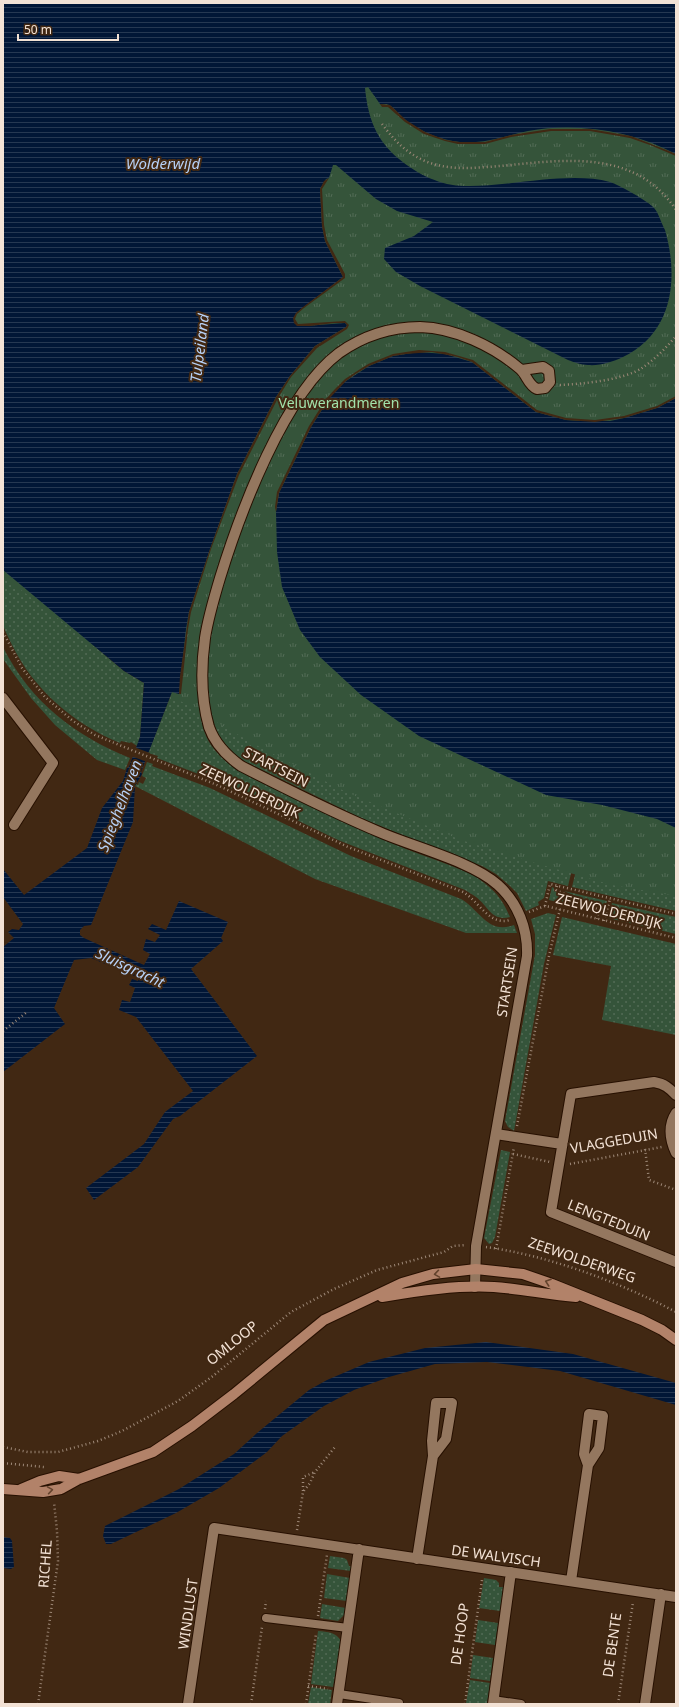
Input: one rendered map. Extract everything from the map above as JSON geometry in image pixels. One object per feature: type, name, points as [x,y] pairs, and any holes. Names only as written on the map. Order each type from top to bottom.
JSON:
[{"type":"main road","points":[[3,1489],[43,1492],[61,1488],[79,1479],[153,1452],[192,1426],[222,1403],[324,1320],[402,1283],[433,1274],[476,1269],[523,1274],[642,1320],[662,1330],[676,1340]]},
{"type":"main road","points":[[373,1298],[438,1289],[475,1287],[524,1290],[551,1295],[584,1298]]},
{"type":"main road","points":[[19,1490],[49,1478],[59,1476],[79,1479]]},
{"type":"street","name":"STARTSEIN","points":[[475,1287],[476,1246],[527,956],[527,943],[520,916],[505,893],[490,879],[475,870],[384,834],[337,813],[241,766],[232,760],[217,744],[210,728],[205,704],[202,672],[208,621],[225,563],[245,506],[283,426],[303,393],[327,364],[339,353],[365,338],[394,329],[422,327],[446,331],[472,340],[499,354],[522,370],[530,384],[537,389],[545,388],[550,382]]},
{"type":"street","points":[[522,370],[543,367],[549,371],[550,382]]},
{"type":"street","points":[[3,698],[53,763],[14,825]]},
{"type":"street","name":"LENGTEDUIN","points":[[676,1096],[662,1083],[654,1082],[570,1094],[551,1212],[676,1262]]},
{"type":"street","points":[[674,1149],[670,1132],[676,1112]]},
{"type":"street","name":"VLAGGEDUIN","points":[[496,1134],[562,1144]]},
{"type":"street","points":[[417,1559],[433,1456],[432,1441],[436,1402],[452,1403],[446,1439],[433,1456]]},
{"type":"street","points":[[571,1581],[588,1465]]},
{"type":"street","name":"DE WALVISCH","points":[[214,1528],[676,1596]]},
{"type":"street","name":"WINDLUST","points":[[188,1704],[214,1528]]},
{"type":"street","points":[[338,1696],[359,1550]]},
{"type":"street","points":[[493,1702],[511,1572]]},
{"type":"street","points":[[645,1704],[661,1594]]},
{"type":"lane","points":[[264,1618],[348,1628]]},
{"type":"lane","points":[[338,1696],[399,1703]]},
{"type":"lane","points":[[493,1702],[521,1704]]},
{"type":"path","points":[[382,124],[394,140],[408,152],[426,161],[444,166],[464,169],[546,161],[585,160],[616,166],[649,181],[664,195],[676,210]]},
{"type":"path","points":[[550,382],[558,385],[586,384],[618,377],[642,369],[676,336]]},
{"type":"path","name":"ZEEWOLDERDIJK","points":[[3,632],[22,668],[35,686],[73,721],[95,735],[217,785],[348,848],[463,892],[475,900],[496,920],[506,921],[520,916]]},
{"type":"path","name":"ZEEWOLDERDIJK","points":[[545,906],[550,884],[676,914]]},
{"type":"path","points":[[557,886],[556,890],[599,910],[597,919]]},
{"type":"path","points":[[604,920],[610,899]]},
{"type":"path","name":"ZEEWOLDERDIJK","points":[[537,909],[545,906],[560,909],[676,938]]},
{"type":"path","points":[[496,1249],[549,956],[560,909]]},
{"type":"path","points":[[3,1031],[27,1012]]},
{"type":"path","points":[[645,1149],[649,1180],[676,1190]]},
{"type":"path","name":"VLAGGEDUIN","points":[[513,1154],[571,1164],[645,1149],[674,1149]]},
{"type":"path","name":"OMLOOP","points":[[3,1447],[28,1452],[58,1452],[98,1441],[122,1431],[178,1401],[213,1376],[291,1312],[334,1289],[377,1270],[444,1252],[453,1246],[476,1246]]},
{"type":"path","name":"ZEEWOLDERWEG","points":[[476,1246],[524,1253],[576,1269],[653,1300],[676,1312]]},
{"type":"path","points":[[303,1492],[310,1483],[315,1472],[335,1448]]},
{"type":"path","points":[[3,1463],[45,1467],[49,1478]]},
{"type":"path","points":[[295,1540],[303,1492],[303,1477],[315,1472]]},
{"type":"path","name":"RICHEL","points":[[38,1704],[58,1561],[57,1531],[52,1490]]},
{"type":"path","name":"DE HOOP","points":[[465,1704],[484,1568]]},
{"type":"path","name":"DE BENTE","points":[[618,1704],[634,1590]]},
{"type":"path","points":[[251,1704],[266,1601]]},
{"type":"path","points":[[308,1686],[338,1696]]},
{"type":"green space","name":"Veluwerandmeren","points":[[3,3],[676,3],[676,896],[612,885],[461,840],[346,792],[254,744],[117,664],[3,576]]},
{"type":"green space","points":[[334,164],[376,199],[397,211],[434,222],[414,236],[385,248],[384,259],[396,272],[420,286],[573,362],[588,365],[599,365],[611,362],[633,352],[643,344],[660,327],[666,318],[673,299],[676,279],[676,389],[662,397],[645,404],[609,413],[572,415],[555,412],[539,406],[523,395],[491,366],[468,352],[445,346],[429,345],[413,346],[383,352],[359,364],[338,379],[321,398],[294,444],[270,494],[270,501],[275,507],[276,512],[267,538],[261,564],[259,582],[260,619],[267,659],[273,679],[288,714],[298,729],[309,739],[357,771],[418,806],[479,830],[577,849],[568,886],[548,881],[544,898],[538,902],[539,905],[526,911],[517,893],[496,874],[482,866],[359,817],[244,761],[228,748],[217,732],[213,721],[208,687],[209,652],[214,622],[232,562],[256,494],[272,458],[290,424],[310,393],[332,367],[355,349],[374,340],[394,335],[435,335],[474,347],[493,357],[513,370],[532,393],[540,395],[546,394],[550,391],[555,382],[555,372],[548,363],[533,357],[531,358],[506,340],[479,327],[451,318],[420,312],[419,322],[408,322],[374,329],[343,343],[314,370],[295,395],[262,453],[225,546],[205,612],[201,628],[197,671],[201,716],[204,731],[208,740],[226,762],[266,785],[375,836],[475,876],[496,894],[510,917],[504,918],[494,915],[476,897],[465,890],[338,840],[214,780],[157,758],[158,756],[148,753],[172,692],[188,695],[193,691],[193,647],[201,610],[220,549],[237,503],[266,437],[297,386],[318,359],[349,337],[384,320],[381,317],[344,317],[303,321],[302,317],[352,278],[336,246],[330,223],[327,185]]},
{"type":"green space","points":[[3,570],[124,671],[144,683],[140,737],[137,746],[131,742],[121,741],[120,743],[71,716],[44,691],[32,677],[12,645],[3,625]]},
{"type":"green space","points":[[3,647],[14,667],[27,685],[41,701],[57,715],[73,728],[91,739],[130,758],[125,770],[97,760],[55,725],[31,698],[3,659]]},
{"type":"green space","points":[[147,762],[153,764],[152,766],[210,788],[351,856],[461,899],[491,924],[497,927],[514,925],[517,933],[466,933],[315,879],[135,786],[136,784],[138,785],[139,782],[143,784],[146,778],[142,776]]},
{"type":"green space","points":[[581,850],[676,884],[676,911],[572,887]]},
{"type":"green space","points":[[552,887],[554,888],[554,891],[597,911],[549,900]]},
{"type":"green space","points":[[564,891],[607,901],[603,914],[601,913],[603,908]]},
{"type":"green space","points":[[612,903],[676,917],[676,934],[608,918]]},
{"type":"green space","points":[[548,913],[556,915],[544,964],[514,1131],[508,1127],[505,1121],[535,955],[535,934],[531,919]]},
{"type":"green space","points":[[562,917],[676,944],[676,1035],[602,1020],[611,966],[553,955]]},
{"type":"green space","points":[[501,1150],[510,1152],[495,1237],[492,1243],[489,1244],[484,1238]]},
{"type":"green space","points":[[330,1556],[344,1558],[347,1560],[349,1566],[352,1567],[351,1571],[328,1568]]},
{"type":"green space","points":[[327,1574],[350,1578],[347,1601],[324,1598]]},
{"type":"green space","points":[[484,1578],[496,1580],[499,1583],[499,1587],[503,1587],[500,1611],[479,1608]]},
{"type":"green space","points":[[322,1604],[346,1608],[346,1613],[338,1621],[320,1618]]},
{"type":"green space","points":[[478,1620],[498,1623],[495,1645],[475,1642]]},
{"type":"green space","points":[[318,1631],[334,1634],[341,1641],[333,1687],[311,1684]]},
{"type":"green space","points":[[473,1655],[493,1658],[490,1681],[470,1678]]},
{"type":"green space","points":[[470,1680],[490,1683],[487,1704],[466,1703]]},
{"type":"green space","points":[[311,1687],[332,1690],[330,1704],[308,1704]]},
{"type":"water","name":"Wolderwijd","points":[[3,3],[676,3],[676,154],[641,139],[604,130],[585,128],[547,128],[486,141],[453,141],[432,135],[413,125],[391,106],[387,104],[380,104],[368,87],[365,88],[368,109],[374,128],[384,144],[399,159],[414,170],[430,178],[447,184],[465,186],[482,186],[557,179],[594,179],[610,182],[631,192],[648,203],[658,214],[665,230],[669,248],[671,285],[668,302],[662,319],[653,334],[640,347],[623,357],[597,365],[583,364],[568,360],[420,286],[396,272],[384,259],[385,248],[414,236],[433,222],[397,211],[376,199],[336,165],[333,165],[329,178],[326,179],[320,189],[322,226],[325,241],[343,277],[296,313],[294,323],[305,326],[345,323],[347,325],[315,346],[290,376],[276,397],[237,474],[189,612],[179,694],[172,692],[141,772],[142,774],[135,786],[133,822],[91,925],[84,926],[80,930],[80,935],[84,938],[144,965],[150,954],[143,950],[146,939],[155,942],[160,935],[148,929],[152,924],[166,930],[179,901],[228,922],[221,938],[223,941],[191,969],[257,1056],[180,1116],[173,1119],[138,1167],[94,1200],[86,1188],[144,1144],[165,1112],[193,1091],[136,1017],[119,1010],[122,1000],[130,1002],[135,988],[129,985],[132,979],[138,981],[139,978],[91,958],[74,960],[54,1008],[65,1024],[3,1072],[3,947],[14,938],[8,932],[12,929],[19,930],[23,924],[3,897],[3,869],[24,895],[87,848],[102,808],[123,781],[140,737],[144,683],[124,671],[3,570]]},
{"type":"water","points":[[419,352],[445,354],[472,362],[536,412],[566,420],[610,421],[657,408],[676,398],[676,828],[657,819],[602,805],[546,795],[419,736],[361,695],[320,657],[300,630],[282,587],[277,552],[276,512],[279,493],[311,427],[336,390],[346,381],[369,366],[393,356]]},
{"type":"water","points":[[486,1342],[573,1354],[676,1383],[676,1405],[560,1371],[487,1362],[435,1364],[389,1377],[354,1390],[324,1406],[282,1436],[267,1452],[219,1488],[176,1513],[111,1544],[106,1544],[103,1536],[105,1526],[179,1489],[234,1454],[309,1390],[327,1380],[369,1362],[425,1348]]},
{"type":"water","points":[[3,1537],[10,1538],[12,1541],[14,1567],[11,1569],[3,1568]]},
{"type":"pier","points":[[380,104],[390,105],[406,120],[425,132],[446,140],[459,142],[485,142],[511,135],[550,129],[590,129],[631,136],[676,154],[676,156],[630,138],[590,131],[551,131],[511,137],[485,144],[458,144],[424,134],[405,122],[388,107],[382,107]]},
{"type":"pier","points":[[329,178],[322,189],[324,225],[327,240],[345,274],[345,278],[304,308],[297,314],[295,319],[298,324],[345,321],[349,325],[347,329],[317,348],[291,377],[278,398],[239,475],[211,549],[191,612],[181,694],[179,694],[189,612],[237,474],[276,397],[290,376],[315,346],[347,325],[345,323],[334,323],[297,326],[294,323],[293,318],[303,307],[343,277],[325,241],[322,226],[320,189],[324,181]]},
{"type":"pier","points":[[419,350],[445,352],[473,360],[537,410],[566,418],[595,420],[624,416],[657,406],[676,396],[676,398],[657,408],[624,418],[595,422],[566,420],[536,412],[472,362],[458,357],[432,352],[393,356],[369,366],[357,373],[346,381],[328,400],[311,427],[279,493],[276,512],[275,507],[277,492],[309,426],[326,399],[345,379],[368,364],[393,354]]},
{"type":"pier","points":[[134,747],[150,753],[147,762],[131,756]]},
{"type":"water label","name":"Tulpeiland","points":[[200,348]]},
{"type":"water label","name":"Spieghelhaven","points":[[120,806]]},
{"type":"water label","name":"Sluisgracht","points":[[130,968]]}]
